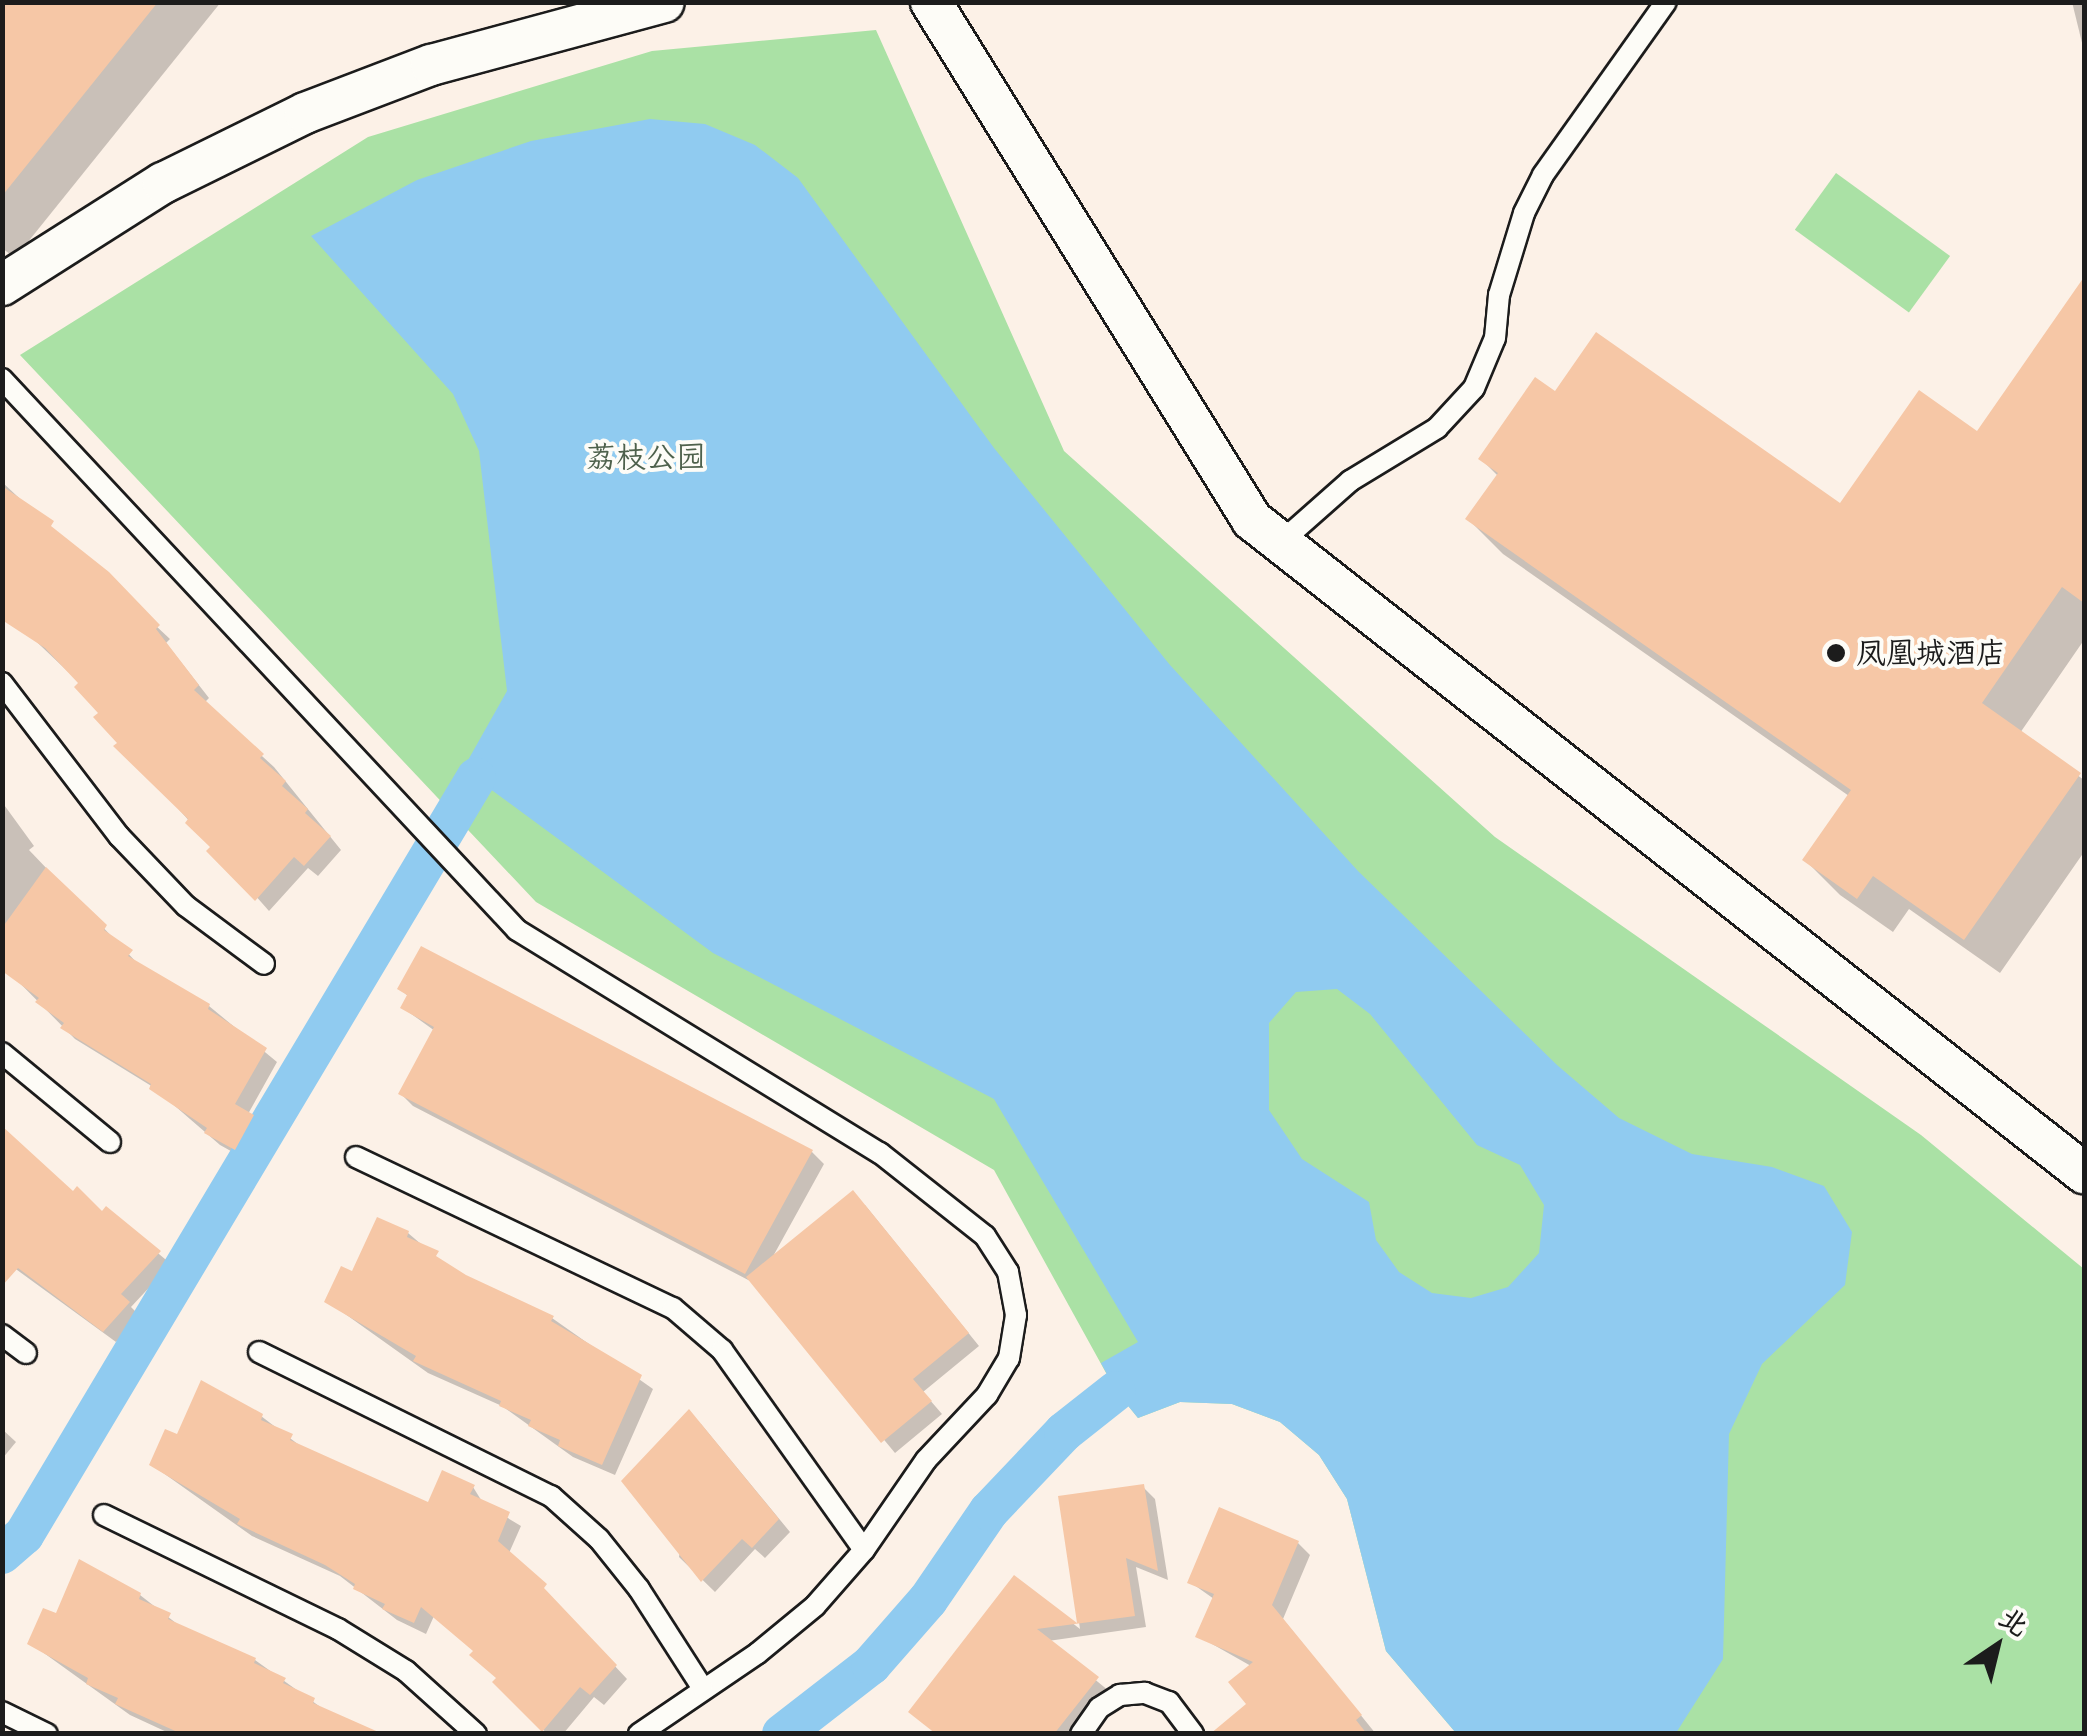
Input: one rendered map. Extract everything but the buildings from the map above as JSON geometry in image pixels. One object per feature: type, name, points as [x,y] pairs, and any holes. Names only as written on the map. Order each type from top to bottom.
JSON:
[{"type":"street","points":[[4,282],[163,183],[305,113],[431,65],[664,2]]},
{"type":"street","points":[[930,2],[1252,520],[2084,1173]]},
{"type":"lane","points":[[1280,543],[1350,482],[1437,428],[1474,388],[1496,338],[1499,295],[1524,213],[1543,175],[1666,2]]},
{"type":"lane","points":[[7,394],[517,930],[880,1153],[984,1236],[1008,1272],[1016,1315],[1009,1358],[864,1550],[814,1606],[758,1653],[702,1687],[640,1734]]},
{"type":"lane","points":[[2,682],[119,836],[186,906],[264,964]]},
{"type":"lane","points":[[2,1053],[110,1142]]},
{"type":"lane","points":[[356,1156],[673,1308],[722,1350],[864,1550]]},
{"type":"lane","points":[[2,1335],[26,1353]]},
{"type":"lane","points":[[259,1352],[550,1496],[629,1576],[702,1687]]},
{"type":"lane","points":[[104,1515],[338,1628],[406,1672],[476,1734]]},
{"type":"lane","points":[[1081,1734],[1099,1708],[1120,1696],[1145,1693],[1169,1702],[1193,1734]]},
{"type":"lane","points":[[2,1712],[47,1734]]},
{"type":"green space","name":"荔枝公园","points":[[876,30],[1064,451],[1495,837],[1921,1135],[2084,1269],[2084,1733],[1456,1733],[1386,1651],[1347,1499],[1319,1455],[1280,1422],[1232,1404],[1180,1402],[1138,1418],[1116,1391],[994,1170],[536,902],[20,355],[368,137],[652,51]]},
{"type":"green space","points":[[1836,173],[1950,256],[1909,313],[1795,230]]},
{"type":"water","points":[[650,119],[705,124],[755,145],[798,178],[994,448],[1170,665],[1358,871],[1557,1065],[1619,1118],[1692,1154],[1772,1167],[1824,1186],[1852,1232],[1845,1285],[1762,1364],[1729,1434],[1723,1659],[1676,1733],[1456,1733],[1386,1651],[1347,1499],[1319,1455],[1280,1422],[1232,1404],[1180,1402],[1138,1418],[1116,1391],[1101,1363],[1138,1342],[994,1099],[713,953],[463,769],[507,691],[479,451],[453,394],[311,236],[417,180],[531,141]],"holes":[[[1337,989],[1370,1014],[1477,1145],[1520,1165],[1544,1205],[1539,1253],[1508,1287],[1471,1298],[1432,1293],[1399,1272],[1376,1240],[1369,1202],[1302,1159],[1269,1110],[1269,1023],[1296,992]]]},
{"type":"waterway","points":[[2,1554],[24,1535],[476,778]]},
{"type":"waterway","points":[[782,1734],[871,1665],[928,1600],[989,1511],[1064,1432],[1116,1391]]},
{"type":"place","name":"凤凰城酒店","points":[[1836,653]]}]
